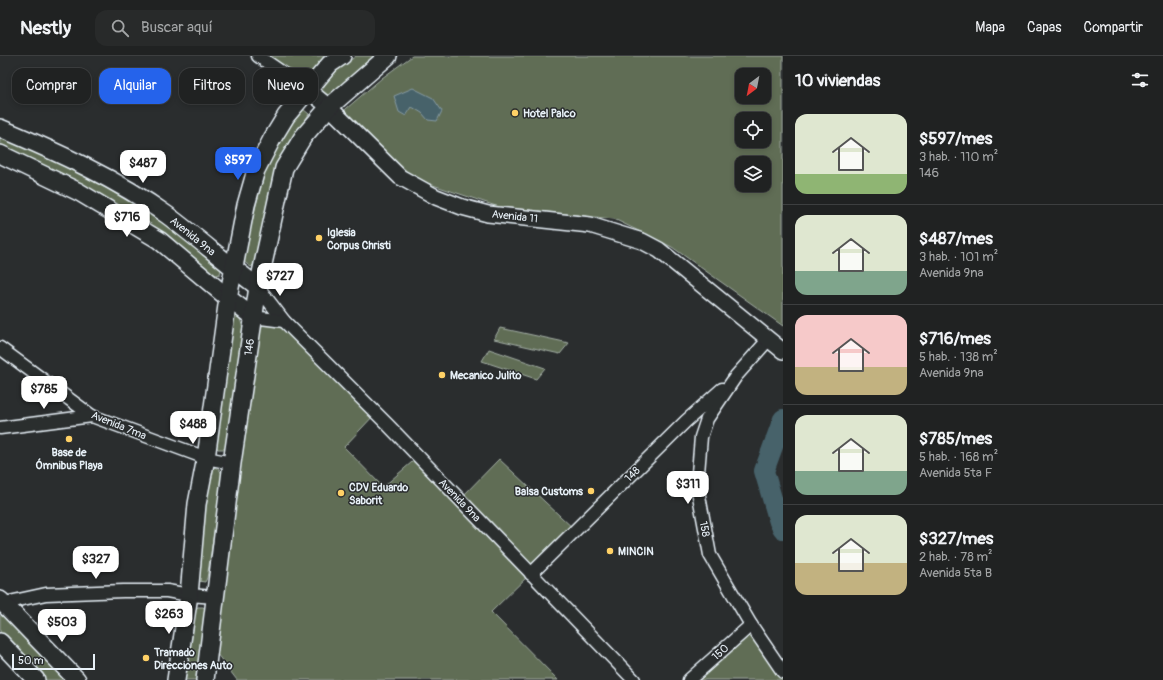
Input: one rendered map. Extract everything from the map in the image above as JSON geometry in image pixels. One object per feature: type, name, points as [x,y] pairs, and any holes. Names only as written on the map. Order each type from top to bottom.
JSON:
[{"type":"main road","points":[[318,78],[330,64],[342,56]]},
{"type":"main road","name":"146","points":[[205,680],[232,463],[253,317],[258,287],[284,168],[303,137],[329,107],[388,56]]},
{"type":"main road","points":[[176,680],[189,595],[197,504],[206,458],[228,298],[246,205],[256,170],[283,122],[297,104]]},
{"type":"main road","name":"Avenida 9na","points":[[0,128],[45,147],[112,182],[166,215],[234,270],[258,287]]},
{"type":"main road","points":[[0,154],[79,192],[159,240],[253,317]]},
{"type":"main road","points":[[1,603],[77,680]]},
{"type":"main road","points":[[0,642],[36,680]]},
{"type":"street","name":"Avenida 11","points":[[258,56],[276,68]]},
{"type":"street","name":"Avenida 11","points":[[318,98],[329,107],[400,177],[418,187],[462,207],[488,214],[590,225],[642,241],[659,250],[783,351]]},
{"type":"street","name":"Avenida 9na","points":[[258,287],[284,322],[388,425],[531,574],[600,643],[634,680]]},
{"type":"street","points":[[253,317],[284,322]]},
{"type":"street","name":"158","points":[[768,340],[736,376],[707,419],[701,437],[697,485],[710,554],[751,625],[783,672]]},
{"type":"street","name":"Avenida 7ma","points":[[0,348],[92,416],[206,458],[232,463]]},
{"type":"street","name":"148","points":[[531,574],[686,421],[736,376]]},
{"type":"street","points":[[0,428],[92,416]]},
{"type":"street","points":[[1,603],[46,594],[160,591],[215,597]]},
{"type":"street","name":"150","points":[[689,680],[751,625]]},
{"type":"green space","points":[[258,56],[329,56],[317,68],[278,68]]},
{"type":"green space","points":[[356,56],[375,56],[327,97],[322,92],[327,81]]},
{"type":"green space","points":[[412,56],[783,56],[783,326],[672,247],[614,219],[499,207],[406,176],[340,114],[382,78]]},
{"type":"green space","points":[[303,109],[309,114],[275,171],[254,264],[251,267],[243,261],[243,256],[267,162],[297,111]]},
{"type":"green space","points":[[0,138],[66,167],[128,201],[169,227],[194,246],[219,266],[221,270],[220,274],[216,275],[210,273],[157,229],[110,200],[57,171],[0,147]]},
{"type":"green space","points":[[235,315],[239,316],[243,328],[227,446],[224,449],[218,449],[214,444],[231,321]]},
{"type":"green space","name":"CDV Eduardo Saborit","points":[[253,317],[284,321],[376,413],[344,447],[383,487],[419,456],[460,499],[499,459],[575,530],[491,612],[558,680],[237,680],[210,645]]},
{"type":"green space","points":[[500,328],[569,343],[560,354],[494,339]]},
{"type":"green space","points":[[489,349],[545,368],[536,379],[482,361]]},
{"type":"green space","points":[[214,467],[219,469],[223,476],[207,578],[205,582],[198,581],[192,571],[212,469]]},
{"type":"green space","points":[[203,607],[207,610],[199,680],[182,680],[194,609]]},
{"type":"green space","points":[[0,616],[8,616],[67,680],[45,680],[0,632]]},
{"type":"green space","points":[[751,625],[783,672],[783,680],[689,680]]},
{"type":"water","points":[[413,88],[433,98],[442,111],[437,121],[428,120],[422,113],[412,107],[406,116],[399,112],[394,96]]},
{"type":"waterway","points":[[783,419],[764,471],[779,522],[783,529]]},
{"type":"place","name":"Hotel Palco","points":[[515,113]]},
{"type":"place","name":"Iglesia Corpus Christi","points":[[319,238]]},
{"type":"place","name":"Mecanico Julito","points":[[442,375]]},
{"type":"place","name":"Base de Ómnibus Playa","points":[[69,439]]},
{"type":"place","name":"Balsa Customs","points":[[591,491]]},
{"type":"place","name":"CDV Eduardo Saborit","points":[[341,493]]},
{"type":"place","name":"MINCIN","points":[[610,551]]},
{"type":"place","name":"Tramado Direcciones Auto","points":[[146,658]]}]
